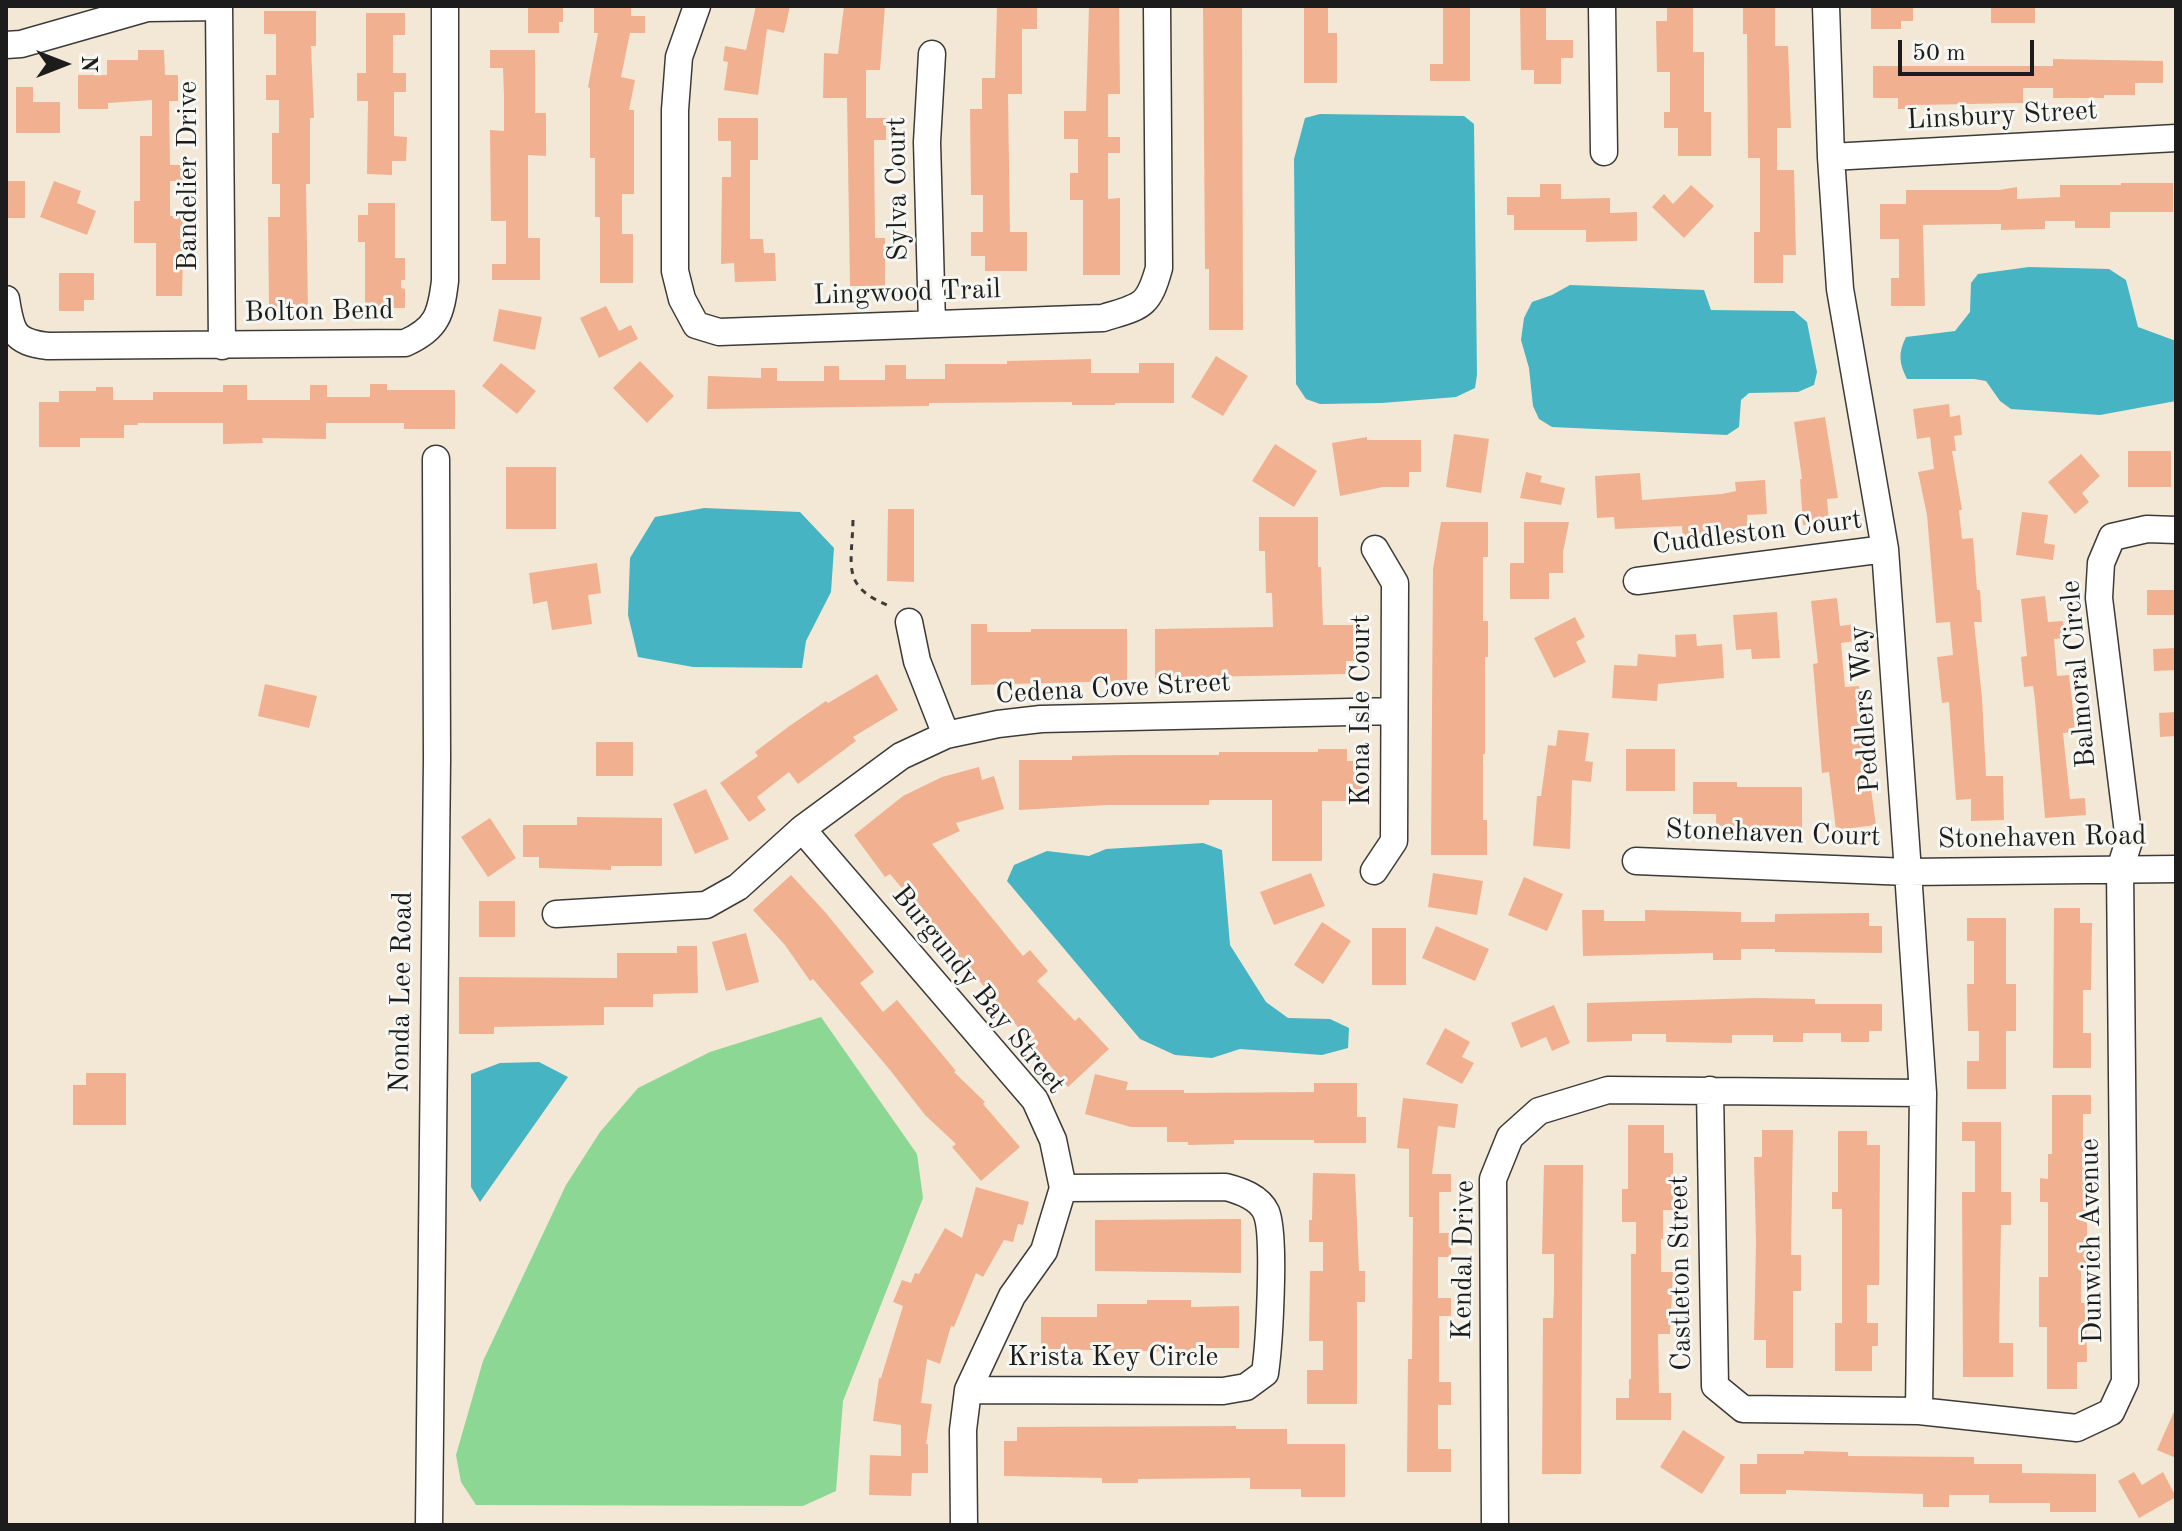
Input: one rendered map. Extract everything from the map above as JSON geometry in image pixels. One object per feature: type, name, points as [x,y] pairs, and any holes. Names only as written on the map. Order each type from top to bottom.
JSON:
[{"type":"street","name":"Bandelier Drive","points":[[219,6],[222,346]]},
{"type":"street","points":[[6,45],[21,44],[147,8],[219,6]]},
{"type":"street","name":"Bolton Bend","points":[[6,299],[11,328],[26,343],[48,346],[405,343],[427,334],[442,306],[445,281],[445,6]]},
{"type":"street","name":"Lingwood Trail","points":[[697,6],[679,57],[675,110],[675,271],[682,299],[696,325],[719,332],[1103,318],[1135,308],[1152,294],[1159,268],[1157,6]]},
{"type":"street","points":[[1602,6],[1604,152]]},
{"type":"street","name":"Peddlers Way","points":[[1826,6],[1831,157],[1840,289],[1885,549],[1923,1093],[1919,1411]]},
{"type":"street","name":"Sylva Court","points":[[932,54],[927,142],[932,324]]},
{"type":"street","name":"Linsbury Street","points":[[1831,157],[2176,138]]},
{"type":"street","name":"Nonda Lee Road","points":[[429,1525],[437,759],[436,459]]},
{"type":"street","name":"Balmoral Circle","points":[[2120,869],[2129,841],[2099,598],[2101,563],[2112,537],[2147,529],[2176,530]]},
{"type":"street","name":"Kona Isle Court","points":[[1374,871],[1394,841],[1395,583],[1375,549]]},
{"type":"street","name":"Cuddleston Court","points":[[1637,581],[1885,549]]},
{"type":"street","points":[[909,622],[917,661],[946,735]]},
{"type":"street","name":"Cedena Cove Street","points":[[556,914],[706,905],[738,887],[802,829],[901,756],[946,735],[1041,719],[1394,711]]},
{"type":"street","name":"Burgundy Bay Street","points":[[802,829],[1035,1100],[1053,1140],[1063,1188],[1044,1251],[1012,1296],[968,1390],[963,1430],[964,1525]]},
{"type":"street","name":"Stonehaven Court","points":[[1636,861],[1908,872]]},
{"type":"street","name":"Dunwich Avenue","points":[[1919,1411],[2077,1428],[2111,1412],[2125,1382],[2120,869]]},
{"type":"street","name":"Stonehaven Road","points":[[1908,872],[2176,869]]},
{"type":"street","name":"Kendal Drive","points":[[1495,1525],[1493,1179],[1510,1137],[1539,1111],[1608,1090],[1923,1093]]},
{"type":"street","name":"Castleton Street","points":[[1710,1090],[1715,1386],[1743,1409],[1919,1411]]},
{"type":"street","name":"Krista Key Circle","points":[[968,1390],[1223,1391],[1246,1387],[1265,1373],[1269,1350],[1270,1234],[1266,1211],[1247,1193],[1226,1187],[1063,1188]]},
{"type":"path","points":[[853,520],[854,583],[875,601],[897,609],[909,622]]},
{"type":"green space","points":[[821,1017],[917,1154],[923,1198],[843,1401],[836,1491],[803,1506],[476,1505],[461,1482],[456,1455],[483,1361],[566,1185],[600,1132],[638,1088],[710,1052]]},
{"type":"water","points":[[1320,114],[1464,116],[1474,124],[1475,388],[1456,397],[1320,404],[1306,399],[1296,384],[1294,159],[1305,118]]},
{"type":"water","points":[[2029,267],[2109,269],[2126,280],[2138,327],[2176,341],[2176,401],[2100,415],[2011,409],[2000,401],[1986,381],[1907,379],[1900,358],[1906,337],[1955,331],[1970,312],[1971,283],[1978,274]]},
{"type":"water","points":[[1570,285],[1704,290],[1711,310],[1794,311],[1807,322],[1817,372],[1814,385],[1798,392],[1749,393],[1741,400],[1739,427],[1727,435],[1552,427],[1539,419],[1533,406],[1529,368],[1521,340],[1524,318],[1532,302]]},
{"type":"water","points":[[704,508],[800,512],[834,548],[831,592],[806,641],[802,668],[693,667],[638,657],[628,615],[630,558],[655,517]]},
{"type":"water","points":[[1203,843],[1222,850],[1230,945],[1266,1002],[1288,1018],[1330,1019],[1349,1028],[1348,1048],[1322,1055],[1240,1049],[1212,1058],[1175,1055],[1140,1039],[1007,881],[1014,865],[1047,851],[1089,856],[1106,849]]},
{"type":"water","points":[[539,1062],[568,1077],[480,1202],[471,1187],[471,1074],[500,1063]]},
{"type":"building","points":[[528,6],[563,6],[559,33],[528,33]]},
{"type":"building","points":[[594,6],[631,6],[631,16],[645,16],[645,33],[630,33],[621,77],[635,80],[629,110],[634,110],[634,194],[622,194],[622,234],[633,234],[633,283],[600,283],[600,217],[595,217],[595,158],[590,158],[588,87],[598,33],[594,33]]},
{"type":"building","points":[[756,6],[790,6],[784,33],[767,29],[758,95],[724,90],[728,62],[723,61],[725,46],[746,50]]},
{"type":"building","points":[[844,6],[885,6],[880,70],[866,70],[866,118],[886,118],[886,140],[874,140],[875,238],[885,238],[885,286],[850,286],[847,98],[823,98],[824,53],[838,54]]},
{"type":"building","points":[[997,6],[1037,6],[1037,29],[1022,29],[1022,94],[1008,94],[1010,232],[1027,232],[1027,271],[985,271],[985,256],[971,256],[971,232],[983,232],[983,195],[971,195],[970,109],[982,109],[982,78],[995,78]]},
{"type":"building","points":[[1089,6],[1119,6],[1120,94],[1108,94],[1108,137],[1120,137],[1120,153],[1108,153],[1108,199],[1120,198],[1120,275],[1083,275],[1083,200],[1070,200],[1070,173],[1078,173],[1078,139],[1064,139],[1064,111],[1086,111]]},
{"type":"building","points":[[1203,6],[1242,6],[1243,330],[1209,330],[1209,269],[1205,269]]},
{"type":"building","points":[[1304,6],[1328,6],[1328,33],[1337,33],[1337,83],[1304,83]]},
{"type":"building","points":[[1443,6],[1470,6],[1470,81],[1430,81],[1430,64],[1443,64]]},
{"type":"building","points":[[1520,6],[1546,6],[1546,40],[1573,40],[1573,58],[1561,58],[1561,84],[1534,84],[1534,70],[1521,70]]},
{"type":"building","points":[[1667,6],[1693,6],[1693,52],[1704,52],[1704,112],[1711,112],[1711,156],[1678,156],[1678,128],[1664,128],[1664,112],[1670,112],[1670,72],[1657,72],[1656,21],[1667,21]]},
{"type":"building","points":[[1743,6],[1775,6],[1775,46],[1788,46],[1791,128],[1777,128],[1777,170],[1794,170],[1796,255],[1783,255],[1783,283],[1754,283],[1754,232],[1760,232],[1760,158],[1748,158],[1747,34],[1743,34]]},
{"type":"building","points":[[1871,6],[1913,6],[1913,21],[1901,21],[1901,29],[1871,29]]},
{"type":"building","points":[[1991,6],[2035,6],[2035,23],[1991,23]]},
{"type":"building","points":[[264,11],[316,11],[316,46],[311,46],[314,118],[310,118],[310,184],[306,184],[308,309],[269,309],[268,217],[280,217],[280,184],[272,184],[272,133],[279,133],[279,100],[266,100],[266,75],[276,75],[276,34],[264,34]]},
{"type":"building","points":[[366,13],[405,13],[405,35],[393,35],[393,73],[406,73],[406,92],[394,92],[394,136],[407,137],[406,161],[392,161],[392,175],[367,174],[368,101],[357,101],[357,73],[366,73]]},
{"type":"building","points":[[138,50],[164,50],[165,75],[178,75],[178,101],[169,101],[170,165],[184,165],[184,181],[170,181],[170,216],[184,216],[182,296],[156,296],[156,243],[134,243],[134,201],[140,201],[140,136],[152,136],[152,100],[108,103],[108,109],[78,109],[78,75],[107,75],[107,60],[138,60]]},
{"type":"building","points":[[490,50],[535,50],[535,113],[546,113],[546,156],[528,155],[528,238],[540,238],[540,280],[492,280],[492,264],[506,264],[506,221],[491,221],[490,130],[504,131],[504,95],[503,68],[490,68]]},
{"type":"building","points":[[2053,59],[2163,61],[2163,83],[2135,83],[2135,95],[2104,95],[2104,98],[2053,98],[2053,88],[2023,88],[2023,103],[1918,105],[1918,109],[1898,109],[1898,98],[1873,98],[1873,66],[2053,66]]},
{"type":"building","points":[[16,87],[33,87],[33,102],[60,102],[60,133],[16,133]]},
{"type":"building","points":[[718,118],[758,118],[758,160],[750,160],[750,239],[763,239],[764,253],[775,253],[776,281],[735,282],[734,263],[721,264],[722,177],[731,177],[731,141],[718,141]]},
{"type":"building","points":[[6,181],[25,181],[25,218],[6,218]]},
{"type":"building","points":[[54,181],[81,191],[77,203],[96,211],[87,235],[40,217]]},
{"type":"building","points":[[2173,183],[2173,212],[2110,212],[2110,228],[2075,228],[2075,221],[2045,221],[2045,229],[2001,230],[2001,224],[1923,225],[1925,306],[1891,306],[1891,278],[1899,278],[1899,239],[1880,239],[1880,204],[1906,204],[1906,190],[1999,190],[2017,187],[2017,199],[2060,197],[2060,185]]},
{"type":"building","points":[[1540,184],[1561,184],[1561,199],[1610,198],[1610,213],[1637,212],[1637,241],[1586,242],[1586,230],[1514,230],[1514,215],[1507,215],[1507,197],[1540,197]]},
{"type":"building","points":[[1691,185],[1714,206],[1684,238],[1652,207],[1664,194],[1673,204]]},
{"type":"building","points":[[368,203],[395,203],[395,258],[405,258],[405,280],[401,280],[401,288],[405,289],[405,308],[365,308],[365,242],[358,242],[358,215],[368,215]]},
{"type":"building","points":[[59,273],[94,273],[94,300],[84,300],[84,311],[59,311]]},
{"type":"building","points":[[606,306],[619,331],[631,325],[638,339],[599,358],[580,318]]},
{"type":"building","points":[[499,309],[542,317],[535,350],[493,341]]},
{"type":"building","points":[[1216,356],[1248,376],[1223,416],[1191,397]]},
{"type":"building","points":[[1091,359],[1091,373],[1139,373],[1139,363],[1174,363],[1174,403],[929,403],[929,406],[707,409],[708,376],[761,378],[761,368],[777,368],[777,381],[824,381],[824,366],[839,366],[839,380],[885,380],[885,365],[906,365],[906,379],[945,379],[945,364]]},
{"type":"building","points":[[640,361],[674,396],[647,423],[613,388]]},
{"type":"building","points":[[501,363],[536,391],[517,414],[482,386]]},
{"type":"building","points":[[370,384],[387,384],[387,390],[455,390],[455,429],[404,429],[404,423],[326,423],[326,439],[262,438],[263,443],[223,444],[223,423],[138,423],[124,425],[124,438],[80,438],[80,447],[39,447],[39,402],[59,402],[59,391],[96,391],[96,387],[113,387],[113,400],[153,400],[153,392],[223,392],[223,385],[247,385],[247,400],[310,400],[310,385],[327,385],[327,397],[370,397]]},
{"type":"building","points":[[1949,404],[1950,417],[1960,415],[1962,435],[1954,436],[1956,451],[1952,451],[1962,510],[1959,510],[1962,539],[1973,538],[1977,590],[1980,590],[1982,622],[1974,622],[1986,776],[2003,776],[2004,820],[1971,821],[1971,799],[1956,800],[1949,702],[1942,703],[1937,657],[1953,655],[1950,622],[1936,623],[1927,515],[1918,472],[1934,469],[1930,437],[1917,439],[1913,409]]},
{"type":"building","points":[[1825,417],[1838,498],[1827,499],[1829,523],[1803,525],[1802,479],[1794,422]]},
{"type":"building","points":[[1454,434],[1489,439],[1481,493],[1446,487]]},
{"type":"building","points":[[1367,437],[1367,440],[1421,440],[1421,472],[1409,472],[1409,487],[1383,487],[1340,496],[1332,443]]},
{"type":"building","points":[[1275,444],[1317,471],[1294,507],[1252,481]]},
{"type":"building","points":[[2128,451],[2171,451],[2171,487],[2128,487]]},
{"type":"building","points":[[2081,454],[2100,476],[2082,493],[2089,502],[2075,514],[2048,482]]},
{"type":"building","points":[[506,467],[556,467],[556,529],[506,529]]},
{"type":"building","points":[[1526,472],[1542,476],[1540,482],[1565,488],[1561,505],[1520,498]]},
{"type":"building","points":[[1640,473],[1642,500],[1722,494],[1736,491],[1735,482],[1765,480],[1767,514],[1747,515],[1748,528],[1683,538],[1682,526],[1615,529],[1614,517],[1597,518],[1595,476]]},
{"type":"building","points":[[888,509],[914,509],[914,582],[887,581]]},
{"type":"building","points":[[2022,512],[2048,515],[2044,543],[2055,545],[2053,560],[2016,555]]},
{"type":"building","points":[[1259,517],[1318,517],[1323,625],[1358,625],[1358,661],[1346,661],[1346,674],[1155,678],[1155,629],[1273,627],[1272,593],[1266,593],[1265,551],[1259,551]]},
{"type":"building","points":[[1441,522],[1488,522],[1488,557],[1483,557],[1483,621],[1488,621],[1483,754],[1483,820],[1487,820],[1487,855],[1431,855],[1433,569]]},
{"type":"building","points":[[1524,522],[1569,522],[1563,552],[1563,573],[1549,573],[1549,599],[1510,599],[1510,563],[1524,563]]},
{"type":"building","points":[[597,563],[601,593],[588,595],[592,624],[552,630],[547,601],[533,604],[529,573]]},
{"type":"building","points":[[2147,590],[2176,590],[2176,615],[2147,615]]},
{"type":"building","points":[[2045,596],[2048,622],[2063,621],[2065,638],[2054,639],[2057,676],[2069,675],[2073,710],[2075,732],[2063,733],[2070,799],[2085,798],[2086,815],[2045,818],[2033,686],[2024,687],[2021,657],[2027,656],[2021,599]]},
{"type":"building","points":[[1837,598],[1840,626],[1854,624],[1855,641],[1841,643],[1845,687],[1859,686],[1867,782],[1870,782],[1876,825],[1836,830],[1829,772],[1822,773],[1813,664],[1818,663],[1811,601]]},
{"type":"building","points":[[1777,612],[1780,658],[1752,659],[1751,649],[1736,650],[1733,615]]},
{"type":"building","points":[[1575,617],[1585,637],[1576,642],[1586,662],[1554,678],[1534,638]]},
{"type":"building","points":[[971,624],[987,624],[987,632],[1127,629],[1127,681],[971,685]]},
{"type":"building","points":[[1696,634],[1697,646],[1722,644],[1724,678],[1658,684],[1657,701],[1612,698],[1614,665],[1637,666],[1638,654],[1676,657],[1675,635]]},
{"type":"building","points":[[2176,648],[2176,670],[2154,671],[2153,649]]},
{"type":"building","points":[[877,674],[898,710],[853,737],[856,741],[798,784],[789,772],[757,797],[766,810],[749,822],[720,783],[758,756],[755,752],[788,727],[826,701],[828,703]]},
{"type":"building","points":[[265,684],[317,696],[309,728],[258,716]]},
{"type":"building","points":[[2176,712],[2176,736],[2160,737],[2159,713]]},
{"type":"building","points":[[1558,730],[1589,733],[1585,761],[1593,762],[1591,782],[1572,780],[1570,849],[1533,846],[1537,796],[1541,796],[1548,745],[1556,746]]},
{"type":"building","points":[[596,742],[633,742],[633,776],[596,776]]},
{"type":"building","points":[[1318,749],[1347,749],[1347,761],[1363,761],[1363,789],[1350,789],[1350,801],[1322,801],[1322,861],[1272,861],[1272,800],[1209,800],[1209,805],[1108,805],[1019,810],[1019,760],[1072,760],[1072,756],[1219,755],[1219,752],[1318,752]]},
{"type":"building","points":[[1626,749],[1675,749],[1675,791],[1626,791]]},
{"type":"building","points":[[979,767],[982,780],[994,776],[1004,809],[956,823],[960,831],[932,844],[1023,956],[1030,950],[1048,971],[1037,981],[1075,1021],[1079,1017],[1109,1049],[1068,1087],[890,874],[885,877],[854,835],[903,796],[942,777]]},
{"type":"building","points":[[1693,782],[1737,782],[1737,787],[1802,787],[1802,830],[1749,830],[1749,826],[1716,826],[1716,814],[1693,814]]},
{"type":"building","points":[[706,789],[729,839],[695,854],[673,804]]},
{"type":"building","points":[[577,817],[662,818],[662,866],[611,866],[611,870],[539,868],[539,857],[523,857],[523,825],[577,825]]},
{"type":"building","points":[[490,818],[516,858],[488,877],[461,837]]},
{"type":"building","points":[[1311,873],[1325,906],[1274,925],[1260,892]]},
{"type":"building","points":[[1433,873],[1483,881],[1477,915],[1428,907]]},
{"type":"building","points":[[791,875],[874,972],[860,983],[883,1012],[897,1000],[954,1072],[985,1102],[983,1104],[1020,1147],[981,1181],[952,1147],[956,1144],[925,1115],[753,910]]},
{"type":"building","points":[[1524,877],[1563,894],[1547,931],[1508,915]]},
{"type":"building","points":[[479,901],[515,901],[515,937],[479,937]]},
{"type":"building","points":[[2054,908],[2080,908],[2080,923],[2092,923],[2091,990],[2083,990],[2083,1033],[2091,1033],[2091,1068],[2053,1068]]},
{"type":"building","points":[[1582,910],[1604,910],[1604,921],[1645,921],[1645,910],[1741,912],[1741,922],[1775,922],[1775,914],[1869,913],[1869,926],[1882,926],[1882,953],[1741,949],[1741,960],[1713,960],[1713,953],[1583,956]]},
{"type":"building","points":[[1967,918],[2006,918],[2006,984],[2016,984],[2016,1031],[2006,1031],[2006,1089],[1967,1089],[1967,1061],[1979,1061],[1979,1031],[1968,1031],[1967,984],[1974,984],[1974,941],[1967,941]]},
{"type":"building","points":[[1322,922],[1351,941],[1323,984],[1294,965]]},
{"type":"building","points":[[1436,926],[1489,949],[1475,981],[1422,958]]},
{"type":"building","points":[[1372,928],[1406,928],[1406,985],[1372,985]]},
{"type":"building","points":[[746,933],[759,982],[726,991],[712,942]]},
{"type":"building","points":[[677,946],[697,946],[698,993],[653,994],[653,1007],[604,1007],[604,1025],[494,1027],[494,1034],[459,1034],[459,977],[617,978],[617,953],[677,953]]},
{"type":"building","points":[[1815,999],[1815,1004],[1882,1004],[1882,1031],[1869,1031],[1869,1042],[1841,1042],[1841,1033],[1803,1033],[1803,1042],[1773,1042],[1773,1035],[1732,1035],[1732,1043],[1666,1042],[1666,1034],[1632,1034],[1632,1041],[1587,1042],[1587,1003]]},
{"type":"building","points":[[1554,1005],[1570,1043],[1552,1051],[1546,1037],[1521,1048],[1511,1023]]},
{"type":"building","points":[[1445,1028],[1470,1042],[1462,1057],[1474,1063],[1462,1084],[1426,1064]]},
{"type":"building","points":[[86,1073],[126,1073],[126,1125],[73,1125],[73,1085],[86,1085]]},
{"type":"building","points":[[1095,1074],[1128,1082],[1126,1090],[1184,1090],[1184,1093],[1314,1092],[1314,1083],[1357,1083],[1357,1117],[1366,1117],[1366,1143],[1234,1140],[1234,1144],[1188,1145],[1188,1142],[1167,1142],[1167,1127],[1131,1127],[1085,1114]]},
{"type":"building","points":[[2052,1095],[2091,1095],[2091,1114],[2083,1114],[2083,1155],[2088,1155],[2085,1218],[2087,1263],[2081,1263],[2081,1303],[2086,1303],[2087,1362],[2077,1362],[2077,1389],[2047,1389],[2047,1327],[2039,1327],[2039,1277],[2048,1277],[2048,1202],[2040,1202],[2040,1178],[2048,1179],[2048,1154],[2052,1154]]},
{"type":"building","points":[[1403,1098],[1458,1104],[1455,1128],[1438,1126],[1432,1174],[1451,1174],[1451,1192],[1439,1192],[1439,1233],[1451,1233],[1451,1257],[1438,1257],[1438,1298],[1451,1298],[1451,1316],[1439,1316],[1439,1382],[1451,1382],[1451,1405],[1438,1405],[1438,1449],[1451,1449],[1451,1472],[1407,1472],[1413,1217],[1409,1217],[1409,1149],[1397,1148]]},
{"type":"building","points":[[1962,1122],[2001,1122],[2001,1192],[2011,1192],[2011,1225],[2001,1225],[1999,1343],[2013,1343],[2013,1377],[1963,1377],[1962,1192],[1975,1192],[1975,1141],[1962,1141]]},
{"type":"building","points":[[1628,1125],[1664,1125],[1664,1153],[1673,1153],[1673,1210],[1663,1210],[1661,1239],[1661,1272],[1673,1272],[1670,1334],[1658,1334],[1659,1393],[1671,1393],[1671,1420],[1616,1420],[1616,1398],[1629,1398],[1631,1379],[1631,1254],[1636,1254],[1636,1222],[1622,1222],[1622,1189],[1628,1189]]},
{"type":"building","points":[[1762,1130],[1793,1130],[1791,1255],[1801,1255],[1801,1291],[1793,1291],[1793,1368],[1766,1368],[1766,1340],[1754,1340],[1754,1157],[1762,1157]]},
{"type":"building","points":[[1838,1131],[1867,1131],[1867,1145],[1880,1145],[1879,1285],[1867,1285],[1867,1323],[1878,1323],[1878,1346],[1872,1346],[1872,1371],[1835,1371],[1835,1323],[1842,1323],[1842,1209],[1832,1209],[1832,1192],[1838,1192]]},
{"type":"building","points":[[1544,1165],[1583,1165],[1581,1474],[1542,1474],[1543,1318],[1553,1318],[1554,1292],[1554,1254],[1542,1254]]},
{"type":"building","points":[[1313,1173],[1355,1174],[1359,1271],[1365,1271],[1365,1302],[1357,1302],[1357,1404],[1307,1404],[1307,1370],[1323,1370],[1323,1341],[1309,1341],[1310,1271],[1323,1271],[1323,1242],[1309,1242]]},
{"type":"building","points":[[976,1187],[1029,1202],[1023,1225],[1018,1224],[1013,1242],[1004,1240],[983,1277],[976,1273],[954,1327],[951,1326],[940,1364],[927,1359],[921,1403],[932,1404],[926,1444],[928,1473],[912,1473],[911,1496],[869,1495],[870,1455],[901,1456],[901,1425],[873,1421],[879,1378],[903,1306],[893,1302],[902,1280],[911,1283],[915,1273],[919,1274],[945,1228],[962,1238]]},
{"type":"building","points":[[1241,1219],[1241,1273],[1095,1271],[1095,1220]]},
{"type":"building","points":[[1147,1300],[1191,1300],[1191,1307],[1239,1306],[1239,1348],[1191,1348],[1191,1352],[1041,1349],[1041,1317],[1097,1317],[1097,1304],[1147,1304]]},
{"type":"building","points":[[2176,1407],[2176,1458],[2157,1450]]},
{"type":"building","points":[[1236,1426],[1236,1429],[1287,1429],[1287,1444],[1345,1444],[1345,1497],[1301,1497],[1301,1489],[1250,1489],[1250,1478],[1138,1479],[1138,1483],[1102,1483],[1102,1478],[1004,1476],[1004,1441],[1017,1441],[1017,1427]]},
{"type":"building","points":[[1683,1430],[1725,1457],[1702,1494],[1660,1467]]},
{"type":"building","points":[[1804,1451],[1848,1452],[1848,1456],[1974,1457],[1974,1464],[2022,1464],[2022,1473],[2096,1474],[2096,1512],[2050,1512],[2050,1503],[1989,1503],[1989,1495],[1949,1495],[1949,1507],[1923,1507],[1923,1494],[1786,1490],[1786,1494],[1740,1494],[1740,1464],[1757,1464],[1757,1454],[1804,1454]]},
{"type":"building","points":[[2134,1472],[2142,1485],[2163,1472],[2176,1497],[2139,1518],[2118,1481]]}]
